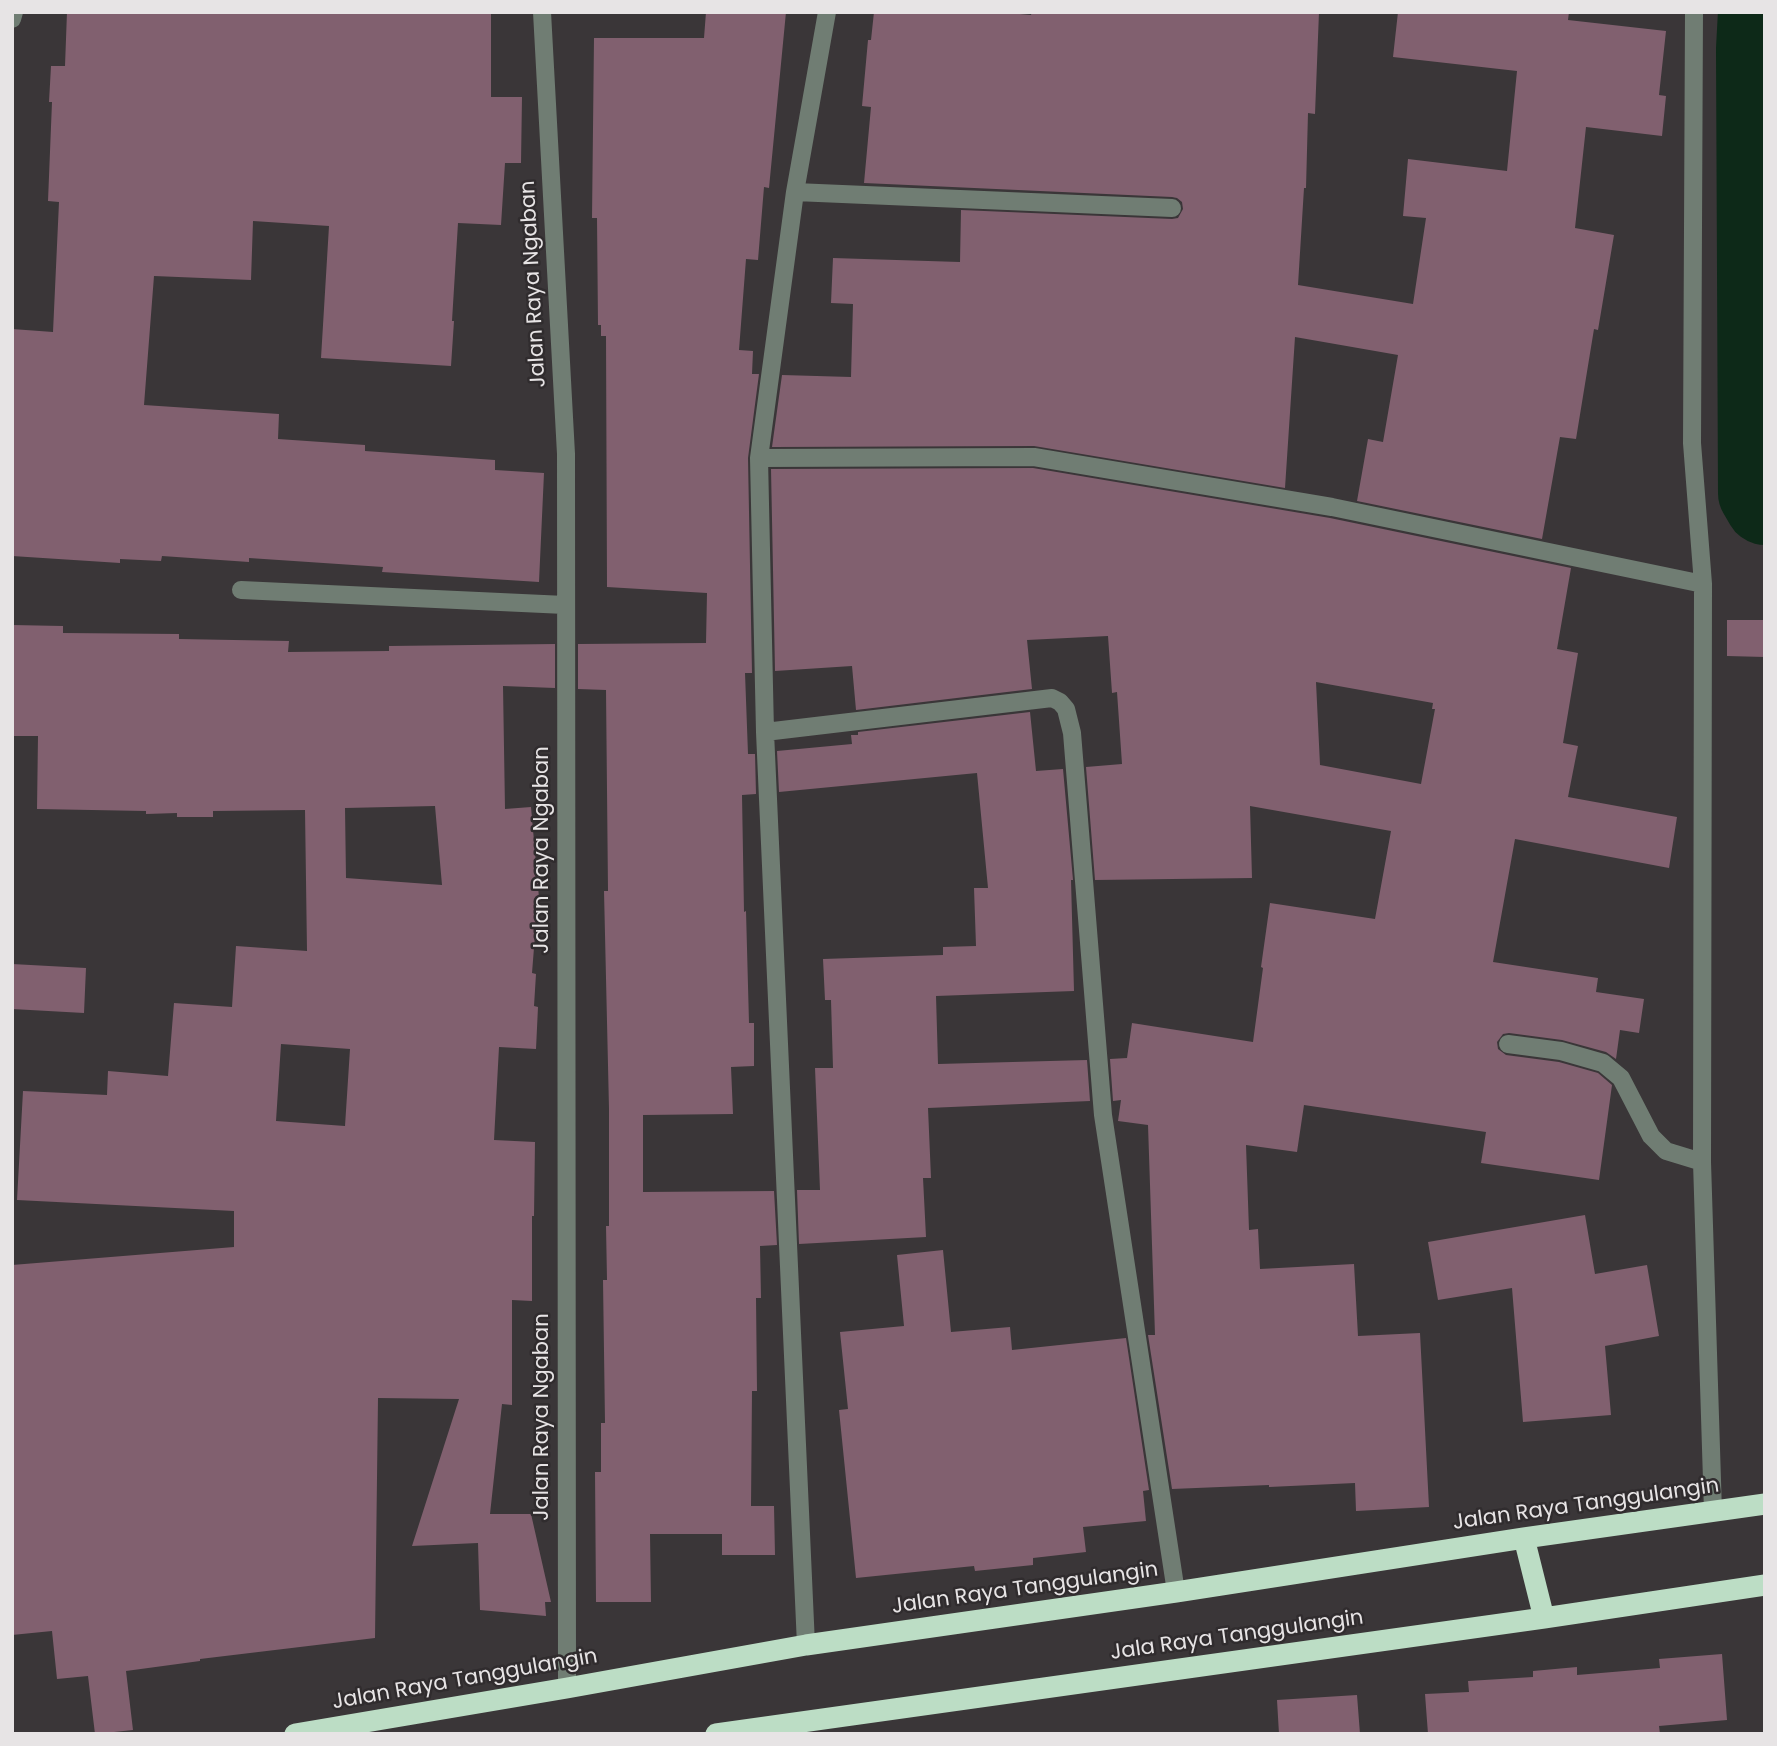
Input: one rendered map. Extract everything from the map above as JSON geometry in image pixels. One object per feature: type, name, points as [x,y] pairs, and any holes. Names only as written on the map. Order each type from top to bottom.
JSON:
[{"type":"highway","name":"Jalan Raya Tanggulangin","points":[[295,1734],[807,1645],[1765,1504]]},
{"type":"highway","points":[[1524,1538],[1544,1618]]},
{"type":"highway","name":"Jala Raya Tanggulangin","points":[[716,1734],[841,1725],[1765,1585]]},
{"type":"street","points":[[12,19],[14,12]]},
{"type":"street","name":"Jalan Raya Ngaban","points":[[542,12],[566,454],[567,1688]]},
{"type":"street","points":[[807,1645],[765,732],[760,458],[795,192],[827,12]]},
{"type":"street","points":[[1694,12],[1692,443],[1703,584],[1702,1161],[1713,1512]]},
{"type":"street","points":[[795,192],[1172,208]]},
{"type":"street","points":[[760,458],[1034,457],[1332,507],[1703,584]]},
{"type":"street","points":[[241,590],[565,605]]},
{"type":"street","points":[[765,732],[1052,698],[1066,709],[1072,733],[1102,1115],[1176,1592]]},
{"type":"street","points":[[1508,1044],[1561,1051],[1602,1063],[1621,1078],[1651,1136],[1666,1151],[1702,1161]]},
{"type":"building","points":[[67,12],[491,12],[491,97],[522,97],[521,163],[505,163],[501,225],[458,223],[451,366],[321,358],[329,226],[253,221],[251,280],[154,276],[144,405],[279,414],[278,439],[365,445],[365,451],[495,460],[495,470],[544,473],[539,582],[382,572],[383,567],[249,558],[249,562],[162,556],[161,561],[120,559],[120,563],[12,556],[12,329],[53,332],[59,202],[48,201],[52,102],[49,102],[51,66],[65,66]]},
{"type":"building","points":[[706,12],[786,12],[769,188],[764,187],[758,260],[746,259],[739,350],[753,351],[752,374],[759,374],[748,458],[752,673],[745,673],[748,754],[755,754],[756,794],[742,795],[744,912],[746,911],[749,1023],[754,1023],[754,1066],[731,1067],[733,1114],[643,1115],[643,1192],[774,1191],[777,1245],[760,1246],[761,1298],[756,1298],[757,1391],[752,1391],[751,1506],[774,1506],[775,1555],[722,1555],[722,1534],[650,1534],[651,1602],[596,1602],[595,1472],[601,1472],[601,1423],[605,1423],[603,1280],[607,1280],[606,1226],[609,1226],[604,891],[608,891],[606,690],[578,689],[578,644],[706,643],[707,593],[607,587],[606,336],[601,336],[601,325],[598,325],[597,218],[592,218],[594,38],[704,38]]},
{"type":"building","points":[[874,12],[998,12],[1031,15],[1032,12],[1319,12],[1315,114],[1308,113],[1306,188],[1298,285],[1413,304],[1426,218],[1403,216],[1408,159],[1507,171],[1517,71],[1393,57],[1398,12],[1569,12],[1568,20],[1666,31],[1659,95],[1666,96],[1662,136],[1586,127],[1575,228],[1614,235],[1598,330],[1594,329],[1576,439],[1560,437],[1542,539],[1357,501],[1368,439],[1383,442],[1398,355],[1295,337],[1285,488],[1034,446],[772,447],[782,375],[851,377],[853,304],[831,303],[833,258],[960,262],[961,210],[1172,219],[1178,218],[1183,209],[1182,202],[1172,197],[864,183],[871,107],[862,106],[868,40],[871,40]]},
{"type":"building","points":[[1033,468],[1330,518],[1571,568],[1557,649],[1578,653],[1563,743],[1578,746],[1568,797],[1677,817],[1669,868],[1515,839],[1493,962],[1598,978],[1596,992],[1644,999],[1639,1033],[1620,1030],[1616,1059],[1606,1052],[1562,1040],[1509,1033],[1503,1034],[1497,1042],[1498,1049],[1506,1055],[1559,1062],[1598,1073],[1612,1085],[1599,1180],[1481,1163],[1486,1132],[1304,1105],[1297,1152],[1246,1145],[1249,1230],[1258,1229],[1260,1269],[1354,1264],[1358,1336],[1420,1333],[1429,1507],[1356,1511],[1355,1483],[1172,1489],[1148,1335],[1155,1335],[1148,1125],[1118,1121],[1121,1100],[1113,1101],[1110,1059],[1127,1058],[1132,1023],[1253,1042],[1270,903],[1375,919],[1391,831],[1250,806],[1252,878],[1095,880],[1086,767],[1122,764],[1117,692],[1112,693],[1108,636],[1027,640],[1032,689],[856,710],[852,666],[775,671],[771,469]],"holes":[[[1316,682],[1433,703],[1432,709],[1435,709],[1421,784],[1320,765]]]},
{"type":"building","points":[[1727,620],[1765,620],[1765,657],[1727,656]]},
{"type":"building","points":[[12,625],[63,626],[63,633],[179,634],[179,639],[289,641],[288,652],[389,651],[389,646],[555,644],[555,688],[503,686],[505,809],[531,807],[540,909],[537,910],[532,973],[536,974],[534,1006],[538,1007],[536,1049],[499,1047],[494,1140],[535,1142],[534,1216],[532,1301],[512,1300],[512,1405],[502,1404],[490,1514],[531,1514],[551,1602],[545,1602],[546,1616],[480,1610],[478,1543],[412,1546],[459,1399],[378,1398],[375,1638],[200,1659],[126,1671],[133,1730],[95,1734],[88,1676],[57,1679],[52,1631],[12,1635],[12,1265],[234,1247],[234,1211],[17,1200],[23,1091],[107,1095],[108,1071],[168,1076],[174,1003],[232,1007],[236,946],[307,951],[305,810],[213,811],[213,817],[177,817],[177,813],[146,814],[146,811],[37,809],[38,736],[14,736]],"holes":[[[435,806],[442,885],[346,878],[345,808]],[[281,1044],[350,1049],[345,1126],[276,1121]]]},
{"type":"building","points":[[1030,712],[1036,771],[1063,769],[1073,880],[1074,991],[936,996],[938,1064],[1087,1060],[1090,1101],[928,1108],[931,1178],[923,1178],[926,1237],[799,1244],[797,1190],[820,1190],[815,1068],[833,1068],[831,1000],[825,1000],[823,959],[943,955],[943,947],[976,946],[974,888],[988,888],[977,773],[779,792],[777,751],[852,744],[851,735],[858,735],[858,732]]},
{"type":"building","points":[[12,964],[86,968],[84,1013],[12,1009]]},
{"type":"building","points":[[1585,1215],[1595,1274],[1647,1265],[1659,1336],[1605,1346],[1611,1415],[1523,1422],[1512,1288],[1438,1300],[1428,1242]]},
{"type":"building","points":[[943,1250],[951,1332],[1010,1327],[1012,1350],[1126,1338],[1149,1490],[1143,1491],[1146,1521],[1083,1527],[1086,1552],[1033,1558],[1033,1565],[975,1571],[974,1566],[856,1578],[839,1410],[848,1409],[840,1332],[904,1326],[897,1255]]},
{"type":"building","points":[[1722,1654],[1727,1720],[1659,1726],[1660,1734],[1428,1734],[1425,1694],[1469,1692],[1468,1681],[1533,1677],[1533,1671],[1577,1667],[1577,1675],[1660,1668],[1659,1659]]},
{"type":"building","points":[[1357,1695],[1360,1734],[1279,1734],[1277,1700]]},
{"type":"waterway","points":[[1758,12],[1758,493],[1765,505]]}]
